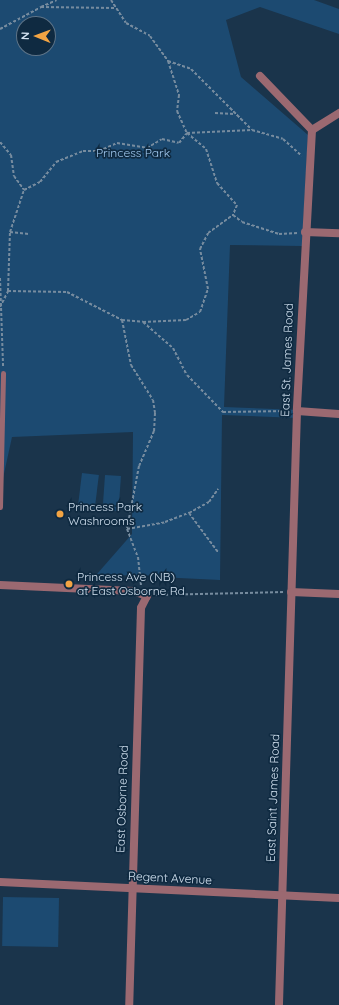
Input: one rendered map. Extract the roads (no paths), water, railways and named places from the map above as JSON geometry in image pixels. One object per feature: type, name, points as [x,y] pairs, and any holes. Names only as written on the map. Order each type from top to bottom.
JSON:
[{"type":"street","points":[[260,76],[312,130],[339,113]]},
{"type":"street","name":"East St. James Road","points":[[291,592],[305,232],[312,130]]},
{"type":"street","points":[[305,232],[339,233]]},
{"type":"street","points":[[297,411],[339,414]]},
{"type":"street","name":"East Osborne Road","points":[[0,585],[145,595],[141,608],[129,1005]]},
{"type":"street","points":[[291,592],[339,594]]},
{"type":"street","name":"East Saint James Road","points":[[279,1005],[291,592]]},
{"type":"street","name":"Regent Avenue","points":[[0,882],[339,898]]},
{"type":"lane","points":[[0,507],[3,374]]},
{"type":"place","name":"Princess Park Washrooms","points":[[60,514]]},
{"type":"place","name":"Princess Ave (NB) at East Osborne Rd","points":[[69,584]]},
{"type":"park label","name":"Princess Park","points":[[133,153]]}]
